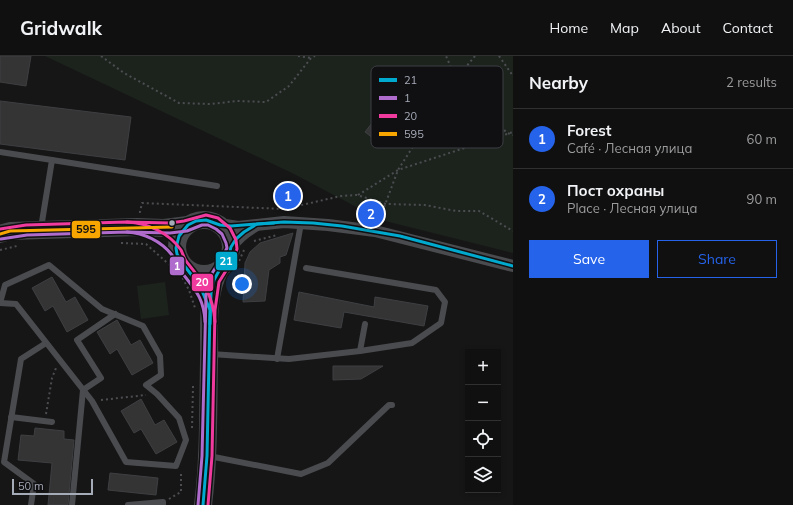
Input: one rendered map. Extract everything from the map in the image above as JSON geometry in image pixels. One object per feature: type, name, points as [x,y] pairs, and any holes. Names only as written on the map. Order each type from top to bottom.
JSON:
[{"type":"main road","points":[[135,220],[165,242],[177,254],[204,293],[203,311],[209,354],[207,456],[203,505]]},
{"type":"main road","points":[[0,234],[10,231],[40,230],[135,220],[164,228],[188,225],[200,220],[206,220],[219,224],[239,246],[228,260],[226,273]]},
{"type":"main road","points":[[177,254],[177,241],[183,230],[188,225]]},
{"type":"main road","points":[[189,270],[201,275],[226,273]]},
{"type":"main road","points":[[203,311],[214,280],[226,273]]},
{"type":"street","points":[[219,224],[238,227],[284,222],[328,225],[375,231],[513,266]]},
{"type":"street","points":[[239,246],[236,239],[257,224]]},
{"type":"lane","points":[[0,152],[217,186]]},
{"type":"lane","points":[[40,230],[52,160]]},
{"type":"lane","points":[[277,359],[301,223]]},
{"type":"lane","points":[[49,265],[102,309],[143,326],[160,356],[161,375],[146,385],[157,394],[179,418],[186,440],[176,466],[126,462],[92,401],[16,304],[0,303],[5,285],[49,265]]},
{"type":"lane","points":[[209,354],[289,359],[360,351],[412,343],[441,323],[444,302],[436,290],[306,268]]},
{"type":"lane","points":[[83,390],[101,378],[77,340],[115,314]]},
{"type":"lane","points":[[360,351],[365,324]]},
{"type":"lane","points":[[31,505],[34,484],[4,462],[21,359],[46,343]]},
{"type":"lane","points":[[72,505],[83,390]]},
{"type":"lane","points":[[207,456],[301,474],[328,462],[389,405],[392,405]]},
{"type":"lane","points":[[11,418],[52,422]]},
{"type":"lane","points":[[205,487],[211,505]]},
{"type":"lane","points":[[128,505],[163,504]]},
{"type":"path","points":[[101,56],[124,73],[179,103],[212,104],[237,101],[266,102],[289,86],[311,58],[315,56]]},
{"type":"path","points":[[298,56],[311,58]]},
{"type":"path","points":[[446,56],[450,66]]},
{"type":"path","points":[[467,66],[475,56]]},
{"type":"path","points":[[499,56],[513,76]]},
{"type":"path","points":[[503,129],[507,133]]},
{"type":"path","points":[[503,134],[507,133],[513,134]]},
{"type":"path","points":[[375,231],[398,170],[412,148]]},
{"type":"path","points":[[357,195],[398,170],[463,148]]},
{"type":"path","points":[[135,220],[140,212],[142,203],[284,209],[341,196],[357,195],[386,204],[425,205],[456,210],[479,211],[513,231]]},
{"type":"path","points":[[250,242],[284,233]]},
{"type":"path","points":[[115,242],[146,244],[181,275],[203,311]]},
{"type":"path","points":[[0,250],[19,245]]},
{"type":"path","points":[[226,273],[240,257],[239,246]]},
{"type":"path","points":[[45,421],[52,378],[59,360]]},
{"type":"path","points":[[191,432],[194,379]]},
{"type":"path","points":[[92,401],[157,394]]},
{"type":"path","points":[[163,504],[181,492],[181,466]]},
{"type":"shaded area","points":[[45,56],[513,56],[513,253],[381,220],[294,174]]},
{"type":"shaded area","points":[[165,282],[169,315],[141,319],[137,286]]},
{"type":"building","points":[[0,56],[31,56],[26,86],[0,82]]},
{"type":"building","points":[[0,101],[131,117],[125,160],[0,144]]},
{"type":"building","points":[[371,124],[371,137],[365,132]]},
{"type":"building","points":[[283,186],[293,188],[290,205],[280,204]]},
{"type":"building","points":[[293,233],[286,255],[280,257],[280,263],[269,270],[265,301],[243,302],[245,263],[250,252],[260,243]]},
{"type":"building","points":[[52,277],[66,302],[75,297],[88,320],[67,332],[53,306],[45,311],[32,288]]},
{"type":"building","points":[[299,292],[374,307],[375,297],[428,306],[424,326],[344,312],[341,328],[294,320]]},
{"type":"building","points":[[117,320],[131,345],[140,340],[153,363],[132,375],[117,349],[110,354],[97,332]]},
{"type":"building","points":[[333,366],[383,366],[361,379],[333,380]]},
{"type":"building","points":[[141,399],[155,425],[164,420],[177,442],[156,454],[141,429],[134,433],[121,411]]},
{"type":"building","points":[[35,428],[64,431],[64,439],[74,440],[68,505],[48,505],[52,463],[18,460],[21,435],[34,436]]},
{"type":"building","points":[[110,473],[158,478],[156,495],[108,490]]},
{"type":"transit line","name":"20","points":[[0,229],[26,225],[126,222],[170,223],[206,215],[218,218],[230,228],[236,240],[237,249],[232,261],[219,282],[215,310],[212,456],[208,505]]},
{"type":"transit line","name":"21","points":[[203,505],[207,456],[210,310],[200,286],[177,254],[176,248],[179,236],[188,225],[196,221],[206,220],[220,225],[231,226],[284,222],[342,226],[400,236],[513,266]]},
{"type":"transit line","name":"20","points":[[127,222],[143,224],[157,230],[176,244],[206,289],[212,304],[215,322]]},
{"type":"transit line","name":"21","points":[[210,324],[211,293],[214,280],[228,259],[231,247],[236,239],[257,224],[274,223]]},
{"type":"transit line","name":"1","points":[[1,239],[27,235],[127,232],[170,233],[187,231],[202,225],[208,225],[222,234],[227,248],[209,278],[206,295],[202,456],[198,505]]},
{"type":"transit line","name":"595","points":[[0,234],[10,231],[172,227]]},
{"type":"transit line","name":"1","points":[[127,232],[146,236],[168,250],[177,266],[200,298],[205,322]]},
{"type":"place","name":"Forest","points":[[288,196]]},
{"type":"place","name":"Пост охраны","points":[[371,214]]}]
